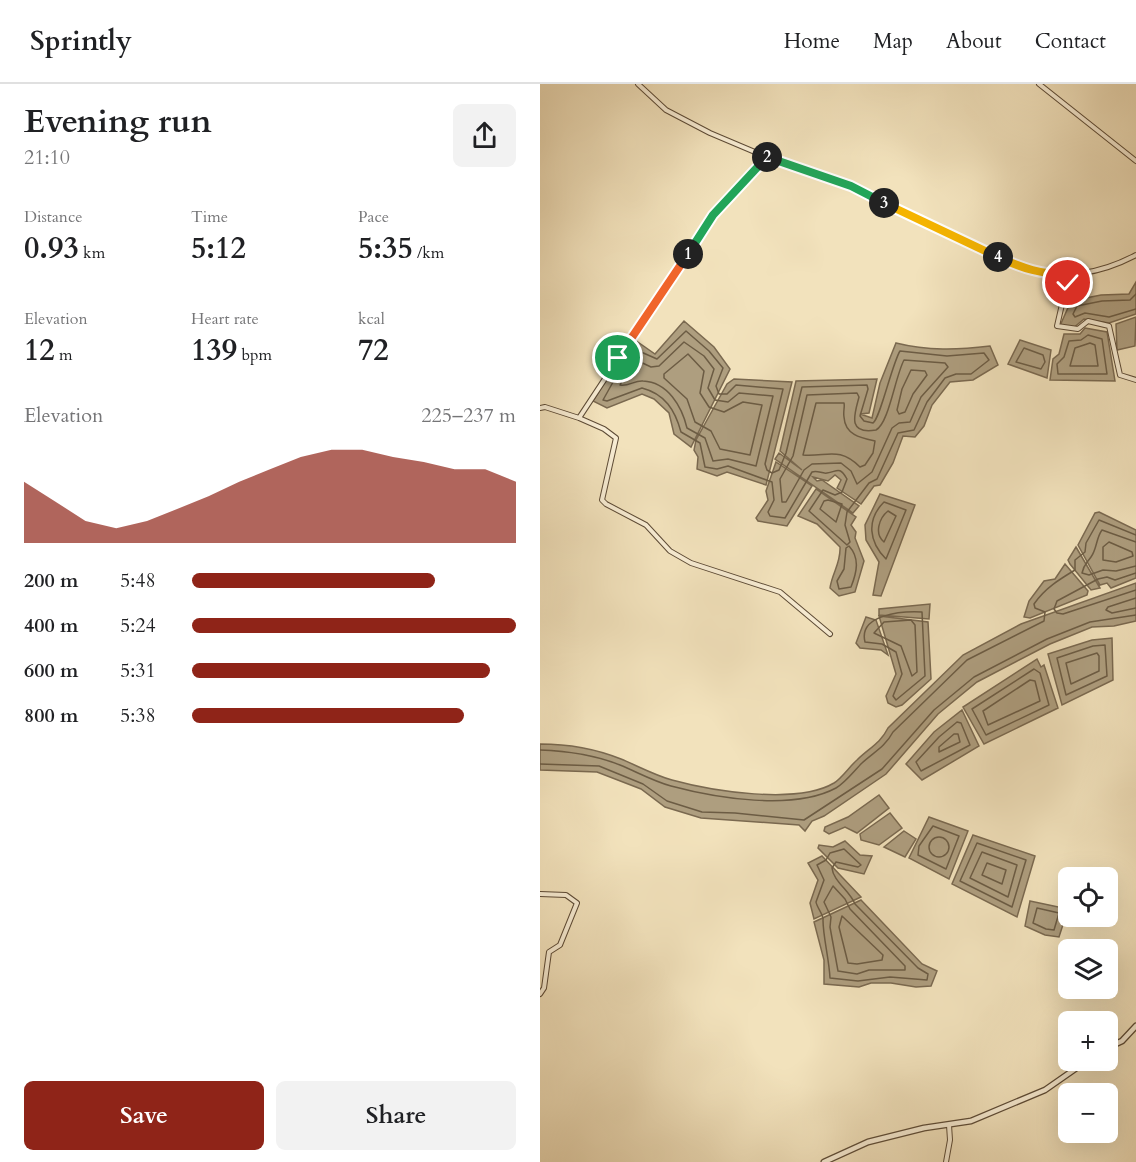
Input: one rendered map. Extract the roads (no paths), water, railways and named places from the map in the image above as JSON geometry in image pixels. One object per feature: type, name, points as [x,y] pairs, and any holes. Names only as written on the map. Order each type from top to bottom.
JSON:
[{"type":"street","points":[[638,84],[666,110],[732,144],[851,186],[1027,270],[1049,275],[1105,270],[1136,255]]},
{"type":"street","points":[[1040,84],[1136,160]]},
{"type":"street","points":[[579,418],[713,215],[767,157]]},
{"type":"street","points":[[1069,274],[1057,326],[1078,329],[1088,321],[1109,326],[1120,375],[1136,380]]},
{"type":"street","points":[[540,408],[545,407],[579,418],[604,429],[616,438],[603,490],[602,500],[606,504],[646,525],[670,551],[691,562],[780,592],[830,634]]},
{"type":"street","points":[[540,894],[566,895],[574,898],[577,903],[560,945],[549,952],[544,988],[540,994]]},
{"type":"street","points":[[1118,1043],[1136,1026]]},
{"type":"street","points":[[824,1162],[868,1142],[924,1128],[971,1121],[1045,1090],[1072,1071]]},
{"type":"street","points":[[946,1162],[950,1140],[948,1125]]},
{"type":"water","points":[[1136,282],[1136,314],[1109,323],[1084,319],[1072,329],[1059,328],[1071,301],[1101,295],[1129,294]]},
{"type":"water","points":[[1136,317],[1135,346],[1117,350],[1116,324]]},
{"type":"water","points":[[684,321],[714,347],[730,369],[691,447],[674,434],[669,413],[654,399],[642,394],[607,408],[593,401],[632,338],[655,354]]},
{"type":"water","points":[[1085,328],[1107,332],[1115,381],[1050,380],[1053,359],[1059,354],[1064,334],[1080,334]]},
{"type":"water","points":[[1020,340],[1051,350],[1047,378],[1008,364]]},
{"type":"water","points":[[896,343],[943,349],[990,346],[998,365],[973,380],[950,382],[932,405],[924,426],[915,437],[903,436],[893,463],[880,485],[874,486],[861,504],[837,488],[841,480],[835,475],[828,481],[813,477],[817,481],[822,480],[859,506],[853,513],[775,459],[779,453],[802,470],[780,451],[796,381],[877,379],[869,413],[860,414],[872,418],[880,383]]},
{"type":"water","points":[[734,379],[792,382],[766,485],[727,472],[717,476],[697,469],[698,457],[694,450],[696,440],[727,384]]},
{"type":"water","points":[[776,462],[812,486],[787,526],[758,521],[756,518],[768,500],[766,491]]},
{"type":"water","points":[[816,489],[856,517],[851,525],[856,532],[855,538],[864,561],[855,592],[839,596],[830,588],[840,547],[817,524],[798,516]]},
{"type":"water","points":[[880,494],[915,505],[881,596],[873,595],[879,562],[866,540],[865,525]]},
{"type":"water","points":[[1099,512],[1136,530],[1136,578],[1111,588],[1107,583],[1100,585],[1078,545],[1095,513]]},
{"type":"water","points":[[1076,547],[1100,588],[1091,590],[1070,564],[1068,560]]},
{"type":"water","points":[[1065,564],[1088,591],[1087,595],[1030,618],[1024,617],[1029,601],[1044,581],[1055,579]]},
{"type":"water","points":[[1136,583],[1136,621],[1114,626],[1092,627],[1050,644],[977,682],[938,714],[886,774],[824,816],[812,821],[805,831],[799,825],[701,818],[665,807],[641,789],[597,772],[540,770],[540,744],[561,745],[602,752],[665,778],[731,792],[777,795],[818,790],[840,778],[963,655],[1021,624]]},
{"type":"water","points":[[930,604],[929,619],[879,615],[879,609]]},
{"type":"water","points":[[879,616],[928,622],[931,679],[902,705],[896,707],[888,703],[886,696],[896,674]]},
{"type":"water","points":[[866,617],[876,620],[888,655],[881,650],[860,648],[856,643]]},
{"type":"water","points":[[1112,638],[1113,680],[1062,705],[1048,654],[1092,640]]},
{"type":"water","points":[[1037,659],[1041,667],[1044,665],[1058,708],[984,744],[963,707]]},
{"type":"water","points":[[962,710],[979,746],[922,780],[906,764],[934,732]]},
{"type":"water","points":[[879,795],[889,808],[857,833],[845,827],[829,834],[824,831],[825,827],[848,817]]},
{"type":"water","points":[[890,813],[902,828],[879,845],[861,840],[860,834]]},
{"type":"water","points":[[929,817],[968,831],[949,879],[909,858]]},
{"type":"water","points":[[904,831],[916,839],[905,857],[884,847]]},
{"type":"water","points":[[973,835],[1035,856],[1017,917],[952,884]]},
{"type":"water","points":[[845,841],[860,855],[872,856],[864,874],[838,868],[818,848],[819,845],[833,847]]},
{"type":"water","points":[[822,856],[861,897],[814,919],[810,903],[818,880],[808,863]]},
{"type":"water","points":[[861,900],[922,964],[937,971],[931,986],[871,983],[859,987],[824,984],[824,960],[814,922]]},
{"type":"water","points":[[1030,901],[1058,907],[1058,927],[1062,927],[1059,937],[1045,935],[1025,926]]}]
